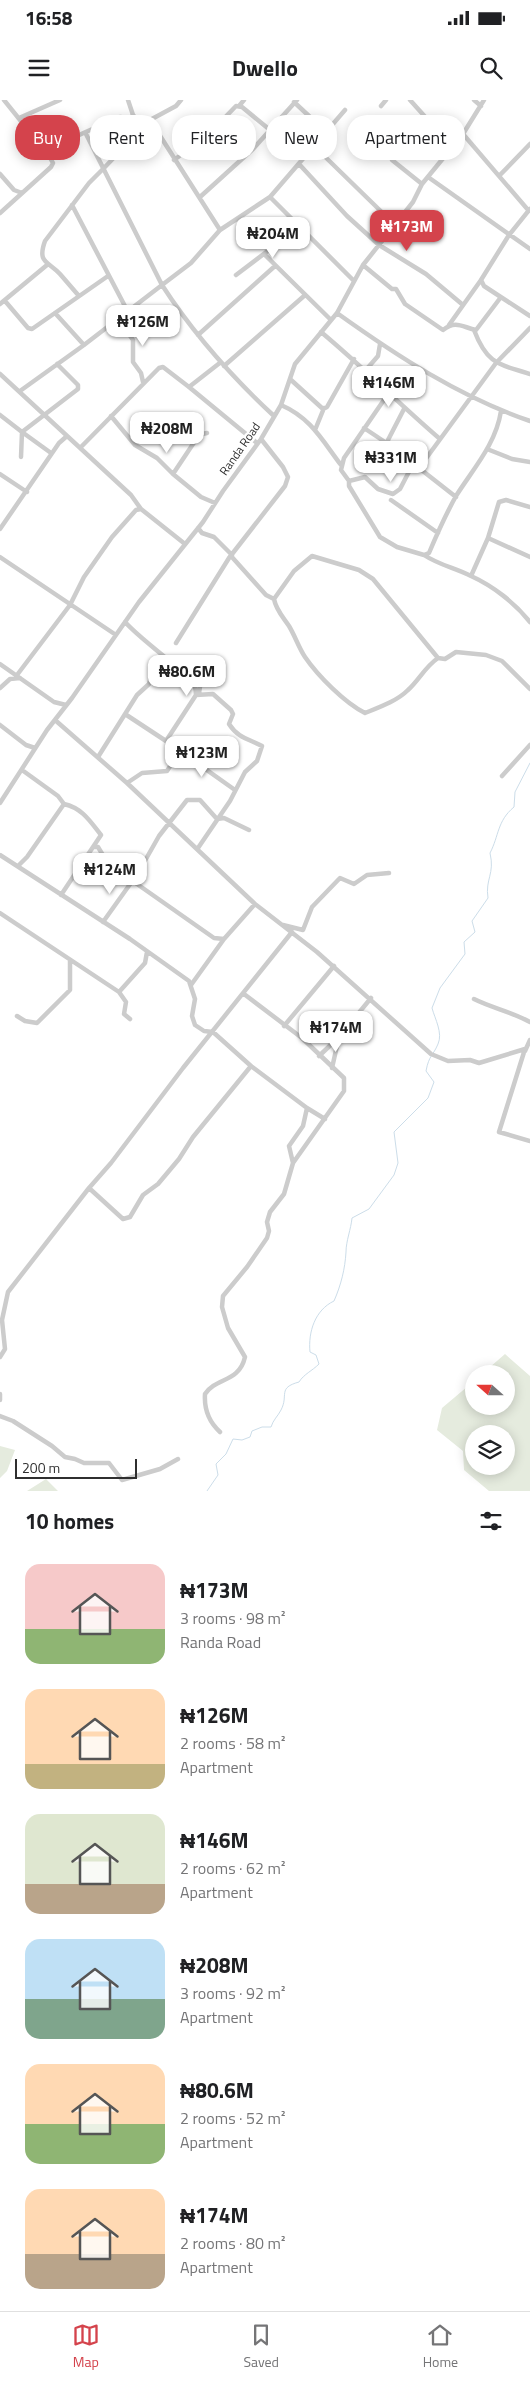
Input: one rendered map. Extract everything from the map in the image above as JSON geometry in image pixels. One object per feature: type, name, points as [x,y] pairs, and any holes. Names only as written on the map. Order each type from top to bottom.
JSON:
[{"type":"street","points":[[4,100],[16,115]]},
{"type":"street","points":[[26,115],[60,100]]},
{"type":"street","points":[[128,100],[134,115]]},
{"type":"street","points":[[159,115],[176,106],[181,100]]},
{"type":"street","points":[[229,115],[244,100]]},
{"type":"street","points":[[381,106],[386,100]]},
{"type":"street","points":[[410,100],[424,115]]},
{"type":"street","points":[[474,100],[481,106]]},
{"type":"street","name":"Randa Road","points":[[465,131],[484,100]]},
{"type":"street","points":[[283,115],[296,101],[310,115]]},
{"type":"street","points":[[239,106],[266,127]]},
{"type":"street","points":[[337,118],[345,110]]},
{"type":"street","points":[[80,136],[90,132]]},
{"type":"street","points":[[86,134],[162,285],[198,335],[223,364],[274,416]]},
{"type":"street","points":[[200,197],[227,174],[266,134]]},
{"type":"street","points":[[363,265],[392,289],[396,289],[405,304],[440,329],[443,330],[448,325],[481,280],[509,235],[529,212],[465,136]]},
{"type":"street","points":[[162,140],[172,157]]},
{"type":"street","points":[[499,176],[530,144]]},
{"type":"street","points":[[0,213],[51,167],[53,163],[51,160]]},
{"type":"street","points":[[79,296],[58,272],[47,265],[42,253],[45,241],[72,205],[112,160]]},
{"type":"street","points":[[174,160],[220,230]]},
{"type":"street","points":[[20,391],[84,346],[127,310],[191,263],[220,230],[270,198],[302,160]]},
{"type":"street","points":[[328,160],[395,225]]},
{"type":"street","points":[[392,160],[422,184]]},
{"type":"street","name":"Randa Road","points":[[0,803],[35,748],[125,622],[198,528],[259,441],[281,405],[295,364],[337,314],[363,265],[413,202],[422,184],[442,160]]},
{"type":"street","points":[[299,164],[347,216],[379,245],[426,274],[463,305]]},
{"type":"street","points":[[0,174],[14,190],[22,193]]},
{"type":"street","points":[[428,177],[530,249]]},
{"type":"street","points":[[270,198],[298,228],[354,281]]},
{"type":"street","points":[[72,205],[127,310]]},
{"type":"street","points":[[236,275],[298,228]]},
{"type":"street","points":[[264,254],[304,296],[331,320]]},
{"type":"street","points":[[47,265],[2,302],[30,330],[108,276]]},
{"type":"street","points":[[198,335],[276,266]]},
{"type":"street","points":[[481,280],[484,286],[530,316]]},
{"type":"street","points":[[189,387],[223,364],[304,296]]},
{"type":"street","points":[[474,330],[478,328],[501,297]]},
{"type":"street","points":[[55,313],[84,346]]},
{"type":"street","points":[[337,314],[420,369],[501,411],[530,420]]},
{"type":"street","points":[[118,319],[133,340],[133,362],[141,373],[143,382]]},
{"type":"street","points":[[448,325],[459,324],[474,330],[484,351],[496,364],[530,374]]},
{"type":"street","points":[[320,332],[354,359],[404,409],[440,439]]},
{"type":"street","points":[[419,468],[452,426],[462,407],[496,364],[529,332]]},
{"type":"street","points":[[365,371],[378,356],[380,344]]},
{"type":"street","points":[[315,430],[324,408],[354,359]]},
{"type":"street","points":[[22,457],[22,432],[79,386],[57,364]]},
{"type":"street","points":[[80,448],[123,406],[143,382],[163,367],[259,441],[283,467],[288,477],[284,486],[231,556],[176,643]]},
{"type":"street","points":[[0,374],[131,495],[141,509],[185,544]]},
{"type":"street","points":[[290,379],[324,408]]},
{"type":"street","points":[[342,465],[364,428],[388,394]]},
{"type":"street","points":[[281,405],[294,411],[315,430],[342,465],[343,475],[349,481],[349,486],[380,537],[397,547],[424,555],[449,569],[471,576],[520,609],[530,622]]},
{"type":"street","points":[[388,444],[404,409]]},
{"type":"street","points":[[424,555],[429,553],[456,497],[487,449],[499,423],[501,411]]},
{"type":"street","points":[[0,415],[52,453]]},
{"type":"street","points":[[111,416],[135,444],[157,458],[201,497],[215,503]]},
{"type":"street","points":[[364,428],[388,444],[392,453],[419,468],[456,497]]},
{"type":"street","points":[[173,474],[195,441],[207,432]]},
{"type":"street","points":[[185,434],[195,441]]},
{"type":"street","points":[[0,529],[52,453],[67,436]]},
{"type":"street","points":[[487,449],[512,459],[530,462]]},
{"type":"street","points":[[349,481],[365,477],[378,489],[393,494],[400,489],[413,464]]},
{"type":"street","points":[[0,474],[27,492]]},
{"type":"street","points":[[391,500],[438,532]]},
{"type":"street","points":[[471,576],[488,538],[499,502],[506,500],[530,507]]},
{"type":"street","points":[[0,688],[10,679],[18,677],[70,605],[84,577],[112,537],[136,510],[141,509]]},
{"type":"street","points":[[198,528],[214,538],[266,595],[274,599]]},
{"type":"street","points":[[488,538],[530,557]]},
{"type":"street","points":[[438,658],[424,669],[401,697],[366,712],[353,706],[338,694],[305,658],[288,624],[275,606],[274,599],[294,570],[312,556],[358,570],[373,579],[438,658],[445,659],[456,652],[486,655],[502,661],[530,689]]},
{"type":"street","points":[[0,558],[116,635]]},
{"type":"street","points":[[125,622],[166,658],[186,672],[191,677],[197,694]]},
{"type":"street","points":[[98,756],[137,695],[149,684],[152,674],[166,658]]},
{"type":"street","points":[[0,664],[54,702],[66,705]]},
{"type":"street","points":[[166,741],[197,694]]},
{"type":"street","points":[[197,694],[215,696],[233,714],[229,724],[234,732],[242,738],[262,746],[258,761],[246,772],[234,790],[230,801],[198,848]]},
{"type":"street","points":[[126,714],[234,790]]},
{"type":"street","points":[[55,720],[98,756],[170,822],[255,904],[334,966],[415,1040],[441,1059],[470,1060],[479,1063],[525,1049],[525,1052],[530,1040]]},
{"type":"street","points":[[0,725],[26,745],[35,748]]},
{"type":"street","points":[[502,776],[530,745]]},
{"type":"street","points":[[127,783],[142,773],[167,771],[180,751]]},
{"type":"street","points":[[22,770],[58,796],[64,804],[75,806],[81,810],[101,835],[61,895]]},
{"type":"street","points":[[103,922],[133,880],[170,822],[187,800],[200,800],[217,819]]},
{"type":"street","points":[[18,866],[27,857],[64,804]]},
{"type":"street","points":[[217,819],[224,818],[249,830]]},
{"type":"street","points":[[93,847],[98,847],[104,857],[119,865],[133,880],[214,938],[224,939]]},
{"type":"street","points":[[0,855],[103,922],[191,984],[194,999],[192,1020],[195,1025],[204,1031],[213,1032],[251,1066],[307,1108],[325,1119]]},
{"type":"street","points":[[282,924],[303,930],[312,907],[340,878],[354,884],[367,875],[389,873]]},
{"type":"street","points":[[191,984],[224,939],[255,904]]},
{"type":"street","points":[[0,913],[119,992],[126,1002],[124,1014],[130,1018]]},
{"type":"street","points":[[0,1357],[5,1349],[2,1320],[8,1292],[292,932]]},
{"type":"street","points":[[119,992],[145,963],[147,952]]},
{"type":"street","points":[[17,1016],[25,1021],[37,1023],[59,999],[68,993],[71,985],[70,961]]},
{"type":"street","points":[[284,1026],[334,966]]},
{"type":"street","points":[[220,1432],[214,1427],[208,1415],[205,1394],[209,1388],[235,1374],[245,1357],[228,1328],[222,1307],[223,1296],[267,1238],[269,1231],[267,1222],[270,1212],[284,1194],[293,1163],[344,1091],[342,1075],[319,1056],[302,1038],[244,994]]},
{"type":"street","points":[[319,1056],[339,1037],[371,998]]},
{"type":"street","points":[[474,999],[496,1009],[515,1014],[530,1022]]},
{"type":"street","points":[[332,1068],[339,1037]]},
{"type":"street","points":[[525,1049],[499,1132],[530,1140]]},
{"type":"street","points":[[89,1188],[123,1219],[130,1217],[143,1195],[158,1184],[179,1159],[193,1137],[251,1066]]},
{"type":"street","points":[[293,1163],[289,1146],[303,1126],[307,1108]]},
{"type":"street","points":[[0,1394],[0,1400]]},
{"type":"street","points":[[0,1416],[13,1421],[65,1457],[76,1459],[84,1464],[109,1463],[122,1480],[154,1471],[178,1460]]},
{"type":"shaded area","points":[[505,1354],[530,1376],[530,1491],[489,1491],[470,1475],[515,1475],[515,1425],[465,1425],[465,1471],[463,1451],[437,1430],[442,1408],[465,1389],[465,1415],[515,1415],[515,1365],[492,1365]]},
{"type":"shaded area","points":[[0,1446],[15,1450],[7,1471],[0,1478]]},
{"type":"shaded area","points":[[46,1479],[58,1491],[27,1491]]},
{"type":"waterway","points":[[207,1491],[218,1475],[216,1464],[226,1454],[233,1439],[242,1440],[250,1437],[252,1431],[262,1427],[271,1427],[281,1410],[288,1387],[299,1382],[319,1364],[316,1355],[310,1352],[310,1337],[314,1322],[322,1310],[334,1301],[339,1289],[344,1271],[352,1218],[369,1209],[394,1175],[398,1163],[394,1132],[428,1098],[434,1082],[426,1071],[440,1035],[432,1008],[440,988],[465,954],[464,942],[475,932],[472,921],[488,898],[487,891],[491,866],[490,853],[501,823],[508,812],[514,807],[515,792],[530,763]]}]
